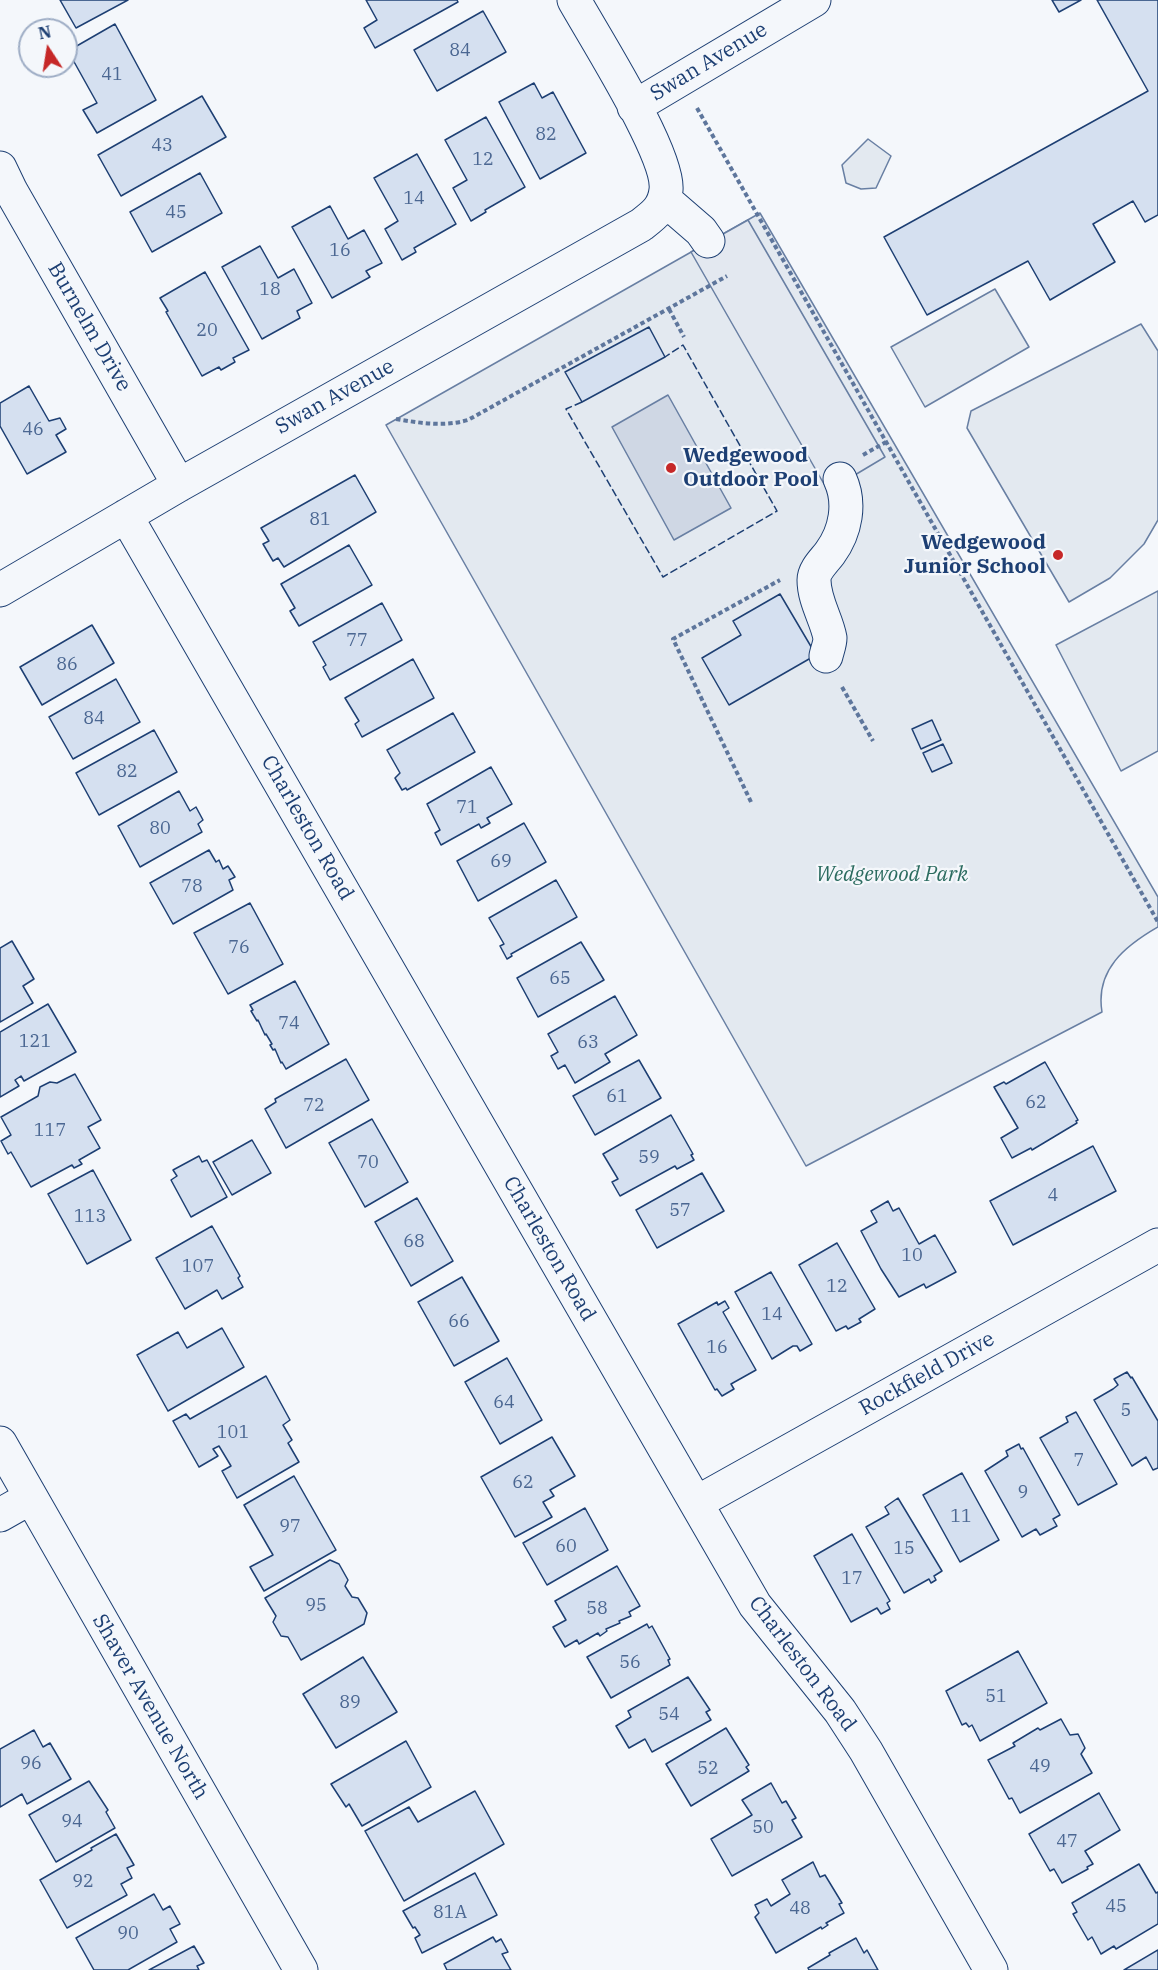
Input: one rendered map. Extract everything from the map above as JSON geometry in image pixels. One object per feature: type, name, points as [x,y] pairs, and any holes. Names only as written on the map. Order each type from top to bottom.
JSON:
[{"type":"street","points":[[574,0],[634,106],[662,162],[666,180],[664,200],[701,231],[708,241]]},
{"type":"street","name":"Swan Avenue","points":[[634,106],[814,0]]},
{"type":"street","name":"Burnelm Drive","points":[[0,168],[179,486]]},
{"type":"street","name":"Swan Avenue","points":[[0,590],[126,516],[640,225],[658,212],[664,200]]},
{"type":"street","points":[[826,656],[830,640],[820,612],[813,579],[819,566],[838,541],[843,528],[846,503],[840,478]]},
{"type":"street","name":"Charleston Road","points":[[126,516],[755,1605],[840,1711],[866,1751],[991,1970]]},
{"type":"street","name":"Rockfield Drive","points":[[696,1503],[1158,1245]]},
{"type":"street","name":"Shaver Avenue North","points":[[0,1443],[301,1970]]},
{"type":"street","points":[[0,1515],[30,1498]]},
{"type":"path","points":[[681,79],[1158,922]]},
{"type":"path","points":[[396,419],[422,423],[456,423],[468,420],[727,276]]},
{"type":"path","points":[[669,309],[684,337]]},
{"type":"path","points":[[751,802],[673,639],[787,576]]},
{"type":"green space","points":[[868,139],[891,156],[876,188],[861,189],[846,183],[842,165]]},
{"type":"green space","name":"Wedgewood Park","points":[[760,213],[1158,897],[1158,927],[1134,942],[1115,961],[1103,984],[1102,1012],[806,1166],[386,425]]},
{"type":"green space","points":[[995,289],[1029,347],[925,407],[891,347]]},
{"type":"green space","points":[[1141,324],[1158,351],[1158,520],[1144,544],[1110,578],[1069,602],[967,428],[971,411]]},
{"type":"green space","points":[[1158,591],[1158,751],[1121,771],[1056,645]]},
{"type":"shaded area","points":[[748,220],[885,457],[828,491],[691,252]]},
{"type":"shaded area","name":"Wedgewood Outdoor Pool","points":[[668,395],[731,508],[674,540],[612,427]]},
{"type":"building","points":[[60,0],[128,0],[78,27],[78,18],[70,18]]},
{"type":"building","points":[[366,0],[457,0],[458,2],[375,48],[364,28],[377,20]]},
{"type":"building","points":[[1052,0],[1081,0],[1059,12]]},
{"type":"building","points":[[1097,0],[1158,0],[1158,215],[1145,222],[1133,201],[1093,224],[1115,262],[1050,300],[1028,261],[927,315],[884,237],[1148,91]]},
{"type":"building","points":[[483,11],[506,52],[437,91],[414,50]]},
{"type":"building","points":[[115,24],[156,100],[97,133],[83,110],[97,103],[78,69],[78,45]]},
{"type":"building","points":[[534,83],[542,98],[553,92],[586,153],[540,179],[499,102]]},
{"type":"building","points":[[202,96],[226,137],[121,196],[98,155]]},
{"type":"building","points":[[486,117],[525,187],[485,210],[486,212],[471,221],[453,188],[467,180],[445,140]]},
{"type":"building","points":[[417,154],[456,224],[414,248],[416,252],[402,260],[385,229],[398,221],[374,178]]},
{"type":"building","points":[[200,173],[222,213],[152,252],[130,212]]},
{"type":"building","points":[[330,206],[348,239],[364,230],[382,263],[366,271],[370,277],[332,298],[292,227]]},
{"type":"building","points":[[260,246],[278,278],[294,269],[312,303],[297,311],[300,318],[262,339],[222,267]]},
{"type":"building","points":[[205,272],[249,350],[233,358],[235,362],[221,370],[219,367],[202,376],[160,298]]},
{"type":"building","points":[[649,327],[665,357],[582,402],[565,372]]},
{"type":"building","points":[[29,386],[49,421],[60,418],[66,429],[56,435],[66,452],[27,474],[0,426],[0,403]]},
{"type":"building","points":[[355,475],[376,512],[284,567],[278,558],[273,561],[263,544],[269,541],[261,528]]},
{"type":"building","points":[[349,545],[372,585],[299,626],[290,611],[295,608],[281,584]]},
{"type":"building","points":[[780,594],[816,655],[729,705],[702,658],[741,635],[733,621]]},
{"type":"building","points":[[382,603],[402,640],[330,680],[323,667],[326,665],[313,642]]},
{"type":"building","points":[[92,625],[114,663],[42,705],[20,667]]},
{"type":"building","points":[[413,659],[434,698],[362,737],[355,724],[359,721],[345,698]]},
{"type":"building","points":[[116,679],[140,722],[73,759],[49,717]]},
{"type":"building","points":[[453,713],[475,752],[407,790],[406,788],[402,790],[395,778],[400,773],[387,750]]},
{"type":"building","points":[[932,720],[941,740],[921,749],[912,729]]},
{"type":"building","points":[[154,730],[177,772],[99,815],[76,773]]},
{"type":"building","points":[[943,744],[952,763],[932,772],[923,753]]},
{"type":"building","points":[[491,767],[512,804],[487,818],[490,823],[481,828],[479,824],[441,845],[435,833],[440,830],[427,804]]},
{"type":"building","points":[[179,791],[190,811],[196,807],[203,820],[198,824],[202,832],[140,867],[118,826]]},
{"type":"building","points":[[524,823],[546,862],[478,901],[457,861]]},
{"type":"building","points":[[209,850],[216,862],[219,860],[223,869],[228,866],[235,877],[229,880],[233,890],[173,924],[150,883]]},
{"type":"building","points":[[556,880],[577,917],[511,954],[512,956],[507,959],[500,946],[504,944],[489,918]]},
{"type":"building","points":[[250,903],[283,964],[228,994],[194,933]]},
{"type":"building","points":[[12,941],[34,979],[23,986],[33,1003],[0,1022],[0,948]]},
{"type":"building","points":[[581,942],[604,980],[538,1017],[517,978]]},
{"type":"building","points":[[295,981],[329,1044],[286,1069],[275,1049],[273,1050],[270,1045],[272,1044],[251,1011],[253,1010],[250,1005]]},
{"type":"building","points":[[615,996],[637,1035],[605,1054],[610,1062],[575,1083],[565,1065],[558,1069],[551,1056],[558,1052],[548,1034]]},
{"type":"building","points":[[48,1004],[76,1052],[24,1081],[21,1076],[15,1080],[19,1086],[0,1097],[0,1032]]},
{"type":"building","points":[[346,1059],[369,1100],[286,1148],[265,1109],[276,1102],[275,1099]]},
{"type":"building","points":[[639,1060],[661,1098],[595,1135],[573,1096]]},
{"type":"building","points":[[1045,1062],[1078,1120],[1077,1123],[1032,1150],[1031,1148],[1012,1158],[1001,1138],[1018,1128],[994,1087],[1004,1082],[1006,1084]]},
{"type":"building","points":[[75,1074],[101,1120],[88,1127],[100,1148],[79,1160],[82,1164],[74,1168],[72,1165],[31,1187],[11,1152],[8,1154],[1,1141],[11,1135],[1,1117],[38,1096],[40,1087],[50,1082],[57,1083]]},
{"type":"building","points":[[671,1115],[693,1154],[691,1155],[694,1160],[677,1169],[675,1166],[620,1196],[612,1182],[618,1179],[603,1154]]},
{"type":"building","points":[[372,1119],[408,1182],[365,1207],[329,1143]]},
{"type":"building","points":[[252,1140],[271,1173],[232,1195],[213,1162]]},
{"type":"building","points":[[1093,1146],[1116,1191],[1013,1245],[990,1201]]},
{"type":"building","points":[[199,1156],[202,1162],[207,1160],[227,1197],[191,1217],[171,1180],[177,1176],[173,1170]]},
{"type":"building","points":[[93,1170],[131,1240],[87,1264],[48,1194]]},
{"type":"building","points":[[702,1173],[724,1211],[657,1248],[636,1210]]},
{"type":"building","points":[[417,1198],[453,1261],[411,1286],[375,1222]]},
{"type":"building","points":[[888,1201],[893,1211],[899,1208],[919,1244],[935,1235],[956,1272],[926,1288],[924,1284],[899,1297],[861,1231],[877,1222],[871,1211]]},
{"type":"building","points":[[212,1226],[240,1276],[238,1278],[243,1287],[222,1299],[217,1290],[185,1309],[156,1258]]},
{"type":"building","points":[[837,1243],[875,1309],[859,1319],[861,1322],[848,1329],[846,1326],[836,1331],[799,1265]]},
{"type":"building","points":[[771,1272],[812,1344],[800,1351],[797,1346],[793,1346],[772,1359],[735,1292]]},
{"type":"building","points":[[462,1277],[499,1341],[454,1366],[418,1302]]},
{"type":"building","points":[[725,1301],[729,1308],[723,1312],[756,1370],[731,1384],[734,1389],[722,1396],[717,1389],[715,1390],[678,1324],[717,1302],[718,1305]]},
{"type":"building","points":[[222,1328],[244,1367],[168,1411],[137,1355],[178,1332],[187,1348]]},
{"type":"building","points":[[507,1358],[542,1420],[500,1444],[465,1382]]},
{"type":"building","points":[[1127,1372],[1158,1421],[1158,1468],[1153,1470],[1146,1457],[1132,1466],[1094,1400],[1118,1385],[1114,1379]]},
{"type":"building","points":[[266,1376],[290,1420],[283,1425],[292,1440],[288,1443],[299,1462],[237,1498],[222,1471],[231,1466],[219,1446],[213,1449],[218,1456],[199,1467],[173,1421],[186,1414],[190,1419]]},
{"type":"building","points":[[1076,1412],[1117,1484],[1078,1505],[1040,1438],[1068,1422],[1066,1417]]},
{"type":"building","points":[[552,1437],[575,1476],[550,1490],[554,1496],[543,1502],[552,1517],[515,1537],[481,1477]]},
{"type":"building","points":[[1019,1444],[1060,1515],[1053,1519],[1057,1526],[1040,1535],[1036,1529],[1022,1537],[985,1471],[1008,1456],[1006,1451]]},
{"type":"building","points":[[962,1473],[999,1540],[960,1562],[923,1495]]},
{"type":"building","points":[[294,1476],[336,1550],[264,1591],[250,1567],[273,1555],[244,1505]]},
{"type":"building","points":[[898,1498],[942,1571],[934,1576],[936,1580],[931,1583],[929,1579],[904,1593],[866,1527],[889,1514],[885,1507]]},
{"type":"building","points":[[585,1508],[608,1550],[547,1585],[523,1543]]},
{"type":"building","points":[[852,1534],[890,1601],[887,1603],[890,1609],[881,1614],[877,1608],[851,1622],[814,1556]]},
{"type":"building","points":[[330,1560],[339,1564],[348,1580],[345,1586],[352,1597],[358,1598],[367,1613],[364,1624],[301,1660],[288,1637],[281,1636],[273,1622],[276,1616],[265,1598]]},
{"type":"building","points":[[617,1566],[640,1606],[629,1612],[631,1616],[606,1629],[607,1631],[600,1636],[598,1633],[579,1644],[577,1640],[565,1647],[553,1627],[566,1620],[555,1601]]},
{"type":"building","points":[[647,1624],[649,1628],[652,1626],[670,1659],[668,1660],[670,1665],[611,1698],[587,1657]]},
{"type":"building","points":[[1018,1651],[1047,1703],[980,1741],[972,1725],[969,1727],[966,1723],[962,1725],[946,1691]]},
{"type":"building","points":[[363,1657],[397,1712],[336,1748],[303,1694]]},
{"type":"building","points":[[688,1677],[710,1710],[706,1712],[711,1720],[652,1752],[645,1739],[629,1748],[616,1726],[631,1717],[628,1711]]},
{"type":"building","points":[[1061,1719],[1070,1735],[1078,1734],[1085,1748],[1081,1754],[1092,1773],[1020,1813],[1012,1798],[1009,1799],[988,1760],[1015,1746],[1013,1743],[1038,1728],[1040,1730]]},
{"type":"building","points":[[726,1728],[749,1765],[746,1767],[749,1771],[691,1806],[666,1764]]},
{"type":"building","points":[[34,1730],[43,1747],[50,1743],[71,1779],[27,1804],[22,1794],[0,1807],[0,1749]]},
{"type":"building","points":[[406,1741],[431,1787],[362,1826],[349,1804],[346,1807],[331,1784]]},
{"type":"building","points":[[89,1781],[108,1810],[106,1812],[115,1828],[56,1862],[29,1815]]},
{"type":"building","points":[[771,1783],[782,1803],[786,1801],[796,1818],[792,1820],[802,1837],[732,1876],[711,1839],[752,1815],[742,1800]]},
{"type":"building","points":[[475,1791],[504,1844],[404,1901],[365,1831],[409,1807],[418,1822]]},
{"type":"building","points":[[1099,1793],[1120,1830],[1085,1851],[1093,1864],[1062,1883],[1054,1869],[1050,1871],[1029,1834]]},
{"type":"building","points":[[116,1834],[134,1865],[127,1868],[132,1878],[121,1884],[127,1895],[67,1928],[40,1880]]},
{"type":"building","points":[[813,1862],[820,1877],[825,1875],[842,1903],[839,1904],[844,1913],[826,1923],[828,1925],[822,1929],[821,1927],[776,1953],[755,1917],[759,1913],[755,1905],[767,1899],[771,1906],[790,1894],[782,1880]]},
{"type":"building","points":[[1139,1864],[1156,1893],[1158,1892],[1158,1924],[1116,1949],[1114,1946],[1101,1954],[1092,1937],[1088,1940],[1073,1914],[1077,1912],[1072,1903]]},
{"type":"building","points":[[475,1873],[497,1915],[422,1953],[415,1938],[420,1935],[403,1911]]},
{"type":"building","points":[[154,1894],[163,1910],[170,1906],[180,1924],[170,1929],[177,1942],[128,1970],[94,1970],[76,1938]]},
{"type":"building","points":[[493,1937],[496,1942],[501,1939],[508,1952],[502,1954],[511,1970],[447,1970],[444,1964]]},
{"type":"building","points":[[856,1938],[864,1953],[867,1950],[878,1970],[809,1970],[808,1968],[830,1955],[829,1953]]},
{"type":"building","points":[[194,1946],[204,1963],[197,1966],[199,1970],[149,1970]]},
{"type":"building","points":[[1158,1950],[1158,1970],[1124,1970]]},
{"type":"fence","points":[[582,402],[566,409],[663,577],[777,511],[683,345],[665,357]]},
{"type":"place","name":"Wedgewood Outdoor Pool","points":[[671,468]]},
{"type":"place","name":"Wedgewood Junior School","points":[[1058,555]]}]
